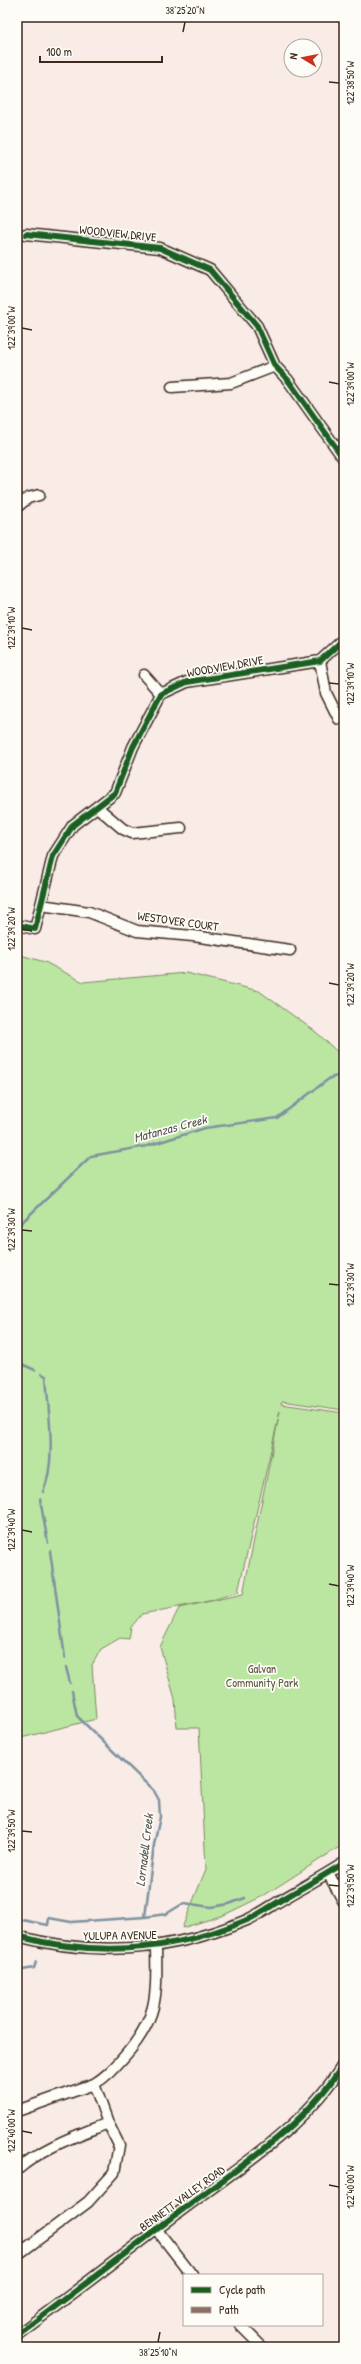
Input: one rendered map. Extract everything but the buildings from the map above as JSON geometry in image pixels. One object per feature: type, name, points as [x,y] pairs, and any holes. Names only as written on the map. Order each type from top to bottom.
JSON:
[{"type":"street","name":"WOODVIEW DRIVE","points":[[26,234],[160,248],[210,270],[257,326],[275,366],[292,385],[344,459]]},
{"type":"street","points":[[172,387],[231,383],[275,366]]},
{"type":"street","points":[[17,507],[28,498],[39,495]]},
{"type":"street","points":[[339,719],[326,693],[320,661],[344,639]]},
{"type":"street","name":"WOODVIEW DRIVE","points":[[161,694],[187,682],[320,661]]},
{"type":"street","points":[[17,925],[35,929],[53,856],[73,825],[115,793],[133,747],[161,694],[144,675]]},
{"type":"street","points":[[97,807],[123,829],[132,833],[181,828]]},
{"type":"street","name":"WESTOVER COURT","points":[[41,905],[89,912],[137,931],[193,936],[290,950]]},
{"type":"street","points":[[344,1863],[328,1873],[344,1902]]},
{"type":"street","name":"YULUPA AVENUE","points":[[17,1936],[38,1942],[92,1949],[156,1947],[204,1936],[248,1920],[328,1873]]},
{"type":"street","points":[[17,2111],[94,2084],[105,2078],[140,2039],[152,2014],[156,1989],[156,1947]]},
{"type":"street","name":"BENNETT VALLEY ROAD","points":[[17,2335],[231,2176],[301,2116],[329,2088],[344,2063]]},
{"type":"street","points":[[17,2255],[88,2202],[114,2173],[119,2145],[108,2123],[94,2084]]},
{"type":"street","points":[[17,2170],[31,2157],[108,2123]]},
{"type":"street","points":[[157,2230],[191,2274]]},
{"type":"street","points":[[241,2326],[262,2347]]},
{"type":"green space","name":"Galvan Community Park","points":[[17,954],[45,962],[83,982],[186,973],[259,991],[316,1032],[344,1058],[344,1410],[282,1401],[281,1404],[344,1413],[344,1844],[263,1896],[224,1915],[182,1928],[206,1869],[199,1728],[177,1728],[175,1699],[160,1647],[179,1608],[243,1594],[280,1411],[238,1592],[209,1601],[142,1614],[131,1627],[129,1639],[120,1638],[101,1649],[92,1665],[96,1719],[17,1739]]},
{"type":"waterway","name":"Matanzas Creek","points":[[17,1227],[91,1156],[147,1146],[205,1128],[277,1118],[330,1078],[344,1074]]},
{"type":"waterway","points":[[17,1362],[35,1370]]},
{"type":"waterway","points":[[42,1374],[46,1376],[51,1450],[50,1465],[43,1492]]},
{"type":"waterway","points":[[40,1499],[48,1543]]},
{"type":"waterway","points":[[50,1551],[65,1658]]},
{"type":"waterway","points":[[66,1667],[70,1683]]},
{"type":"waterway","name":"Lornadell Creek","points":[[17,1919],[48,1925],[49,1918],[71,1922],[145,1917],[154,1845],[160,1817],[159,1800],[154,1791],[77,1716],[72,1691]]},
{"type":"waterway","points":[[145,1917],[166,1914],[184,1903],[211,1907],[229,1904],[245,1898]]},
{"type":"waterway","name":"Lornadell Creek","points":[[17,1971],[34,1968],[36,1962]]},
{"type":"marked path","points":[[324,17],[344,22]]},
{"type":"cycle path","points":[[26,234],[160,248],[210,270],[257,326],[275,366],[288,380],[344,459]]},
{"type":"cycle path","points":[[17,925],[35,929],[53,856],[73,825],[115,793],[133,747],[161,694],[187,682],[320,661],[344,639]]},
{"type":"cycle path","points":[[17,1936],[46,1943],[104,1949],[162,1945],[190,1939],[219,1931],[247,1920],[344,1863]]},
{"type":"cycle path","points":[[17,2335],[266,2147],[309,2108],[328,2087],[344,2063]]}]
